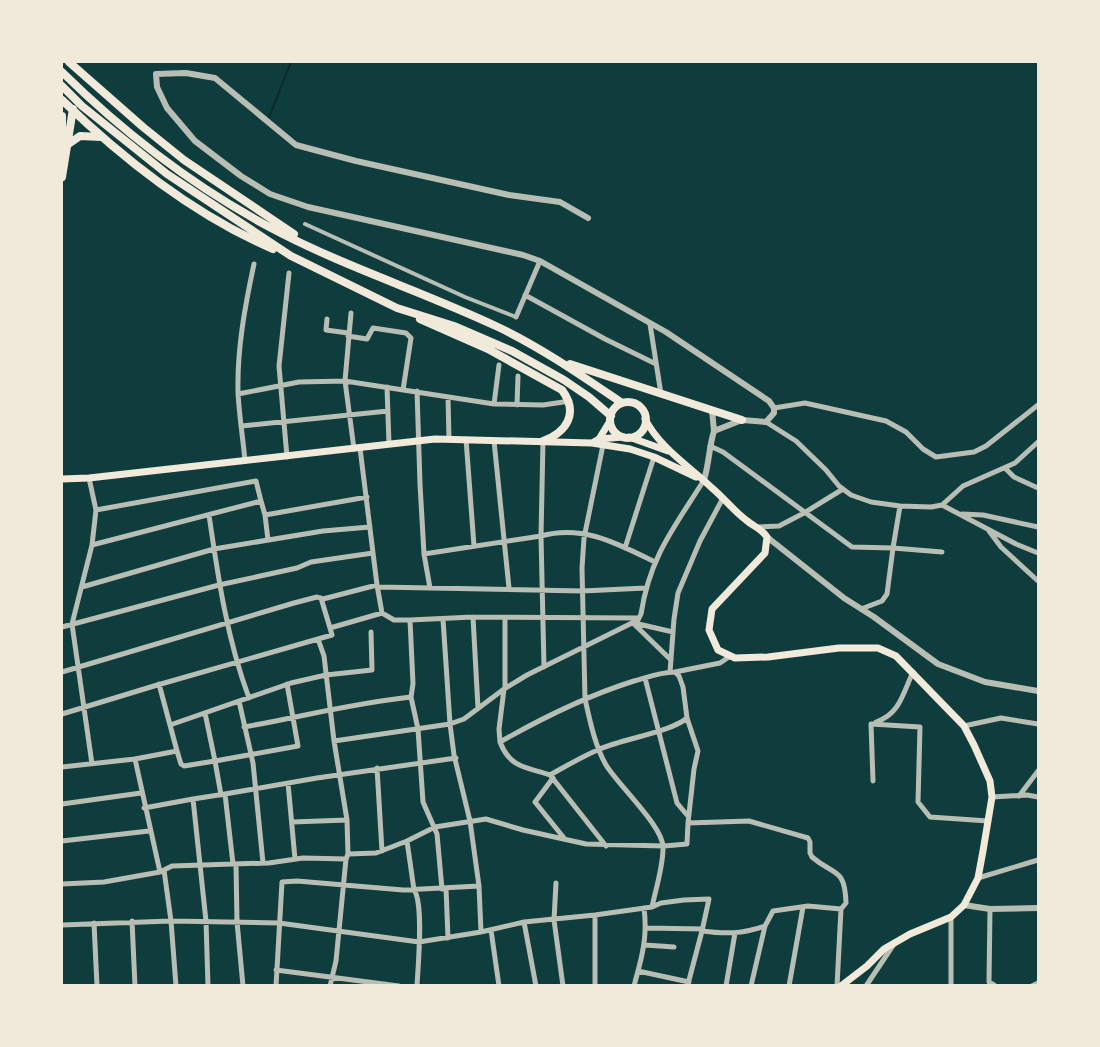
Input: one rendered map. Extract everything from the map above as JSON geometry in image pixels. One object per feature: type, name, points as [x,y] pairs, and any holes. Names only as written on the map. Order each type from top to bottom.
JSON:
[{"type":"main road","points":[[64,143],[72,111],[75,78],[68,62]]},
{"type":"main road","points":[[68,62],[143,128],[184,159],[314,248]]},
{"type":"main road","points":[[62,72],[89,98],[165,159],[239,209],[273,229],[314,248],[498,326],[562,362],[622,403]]},
{"type":"main road","points":[[62,86],[82,106],[167,174],[291,256]]},
{"type":"main road","points":[[62,100],[145,172],[206,213],[249,238],[449,333],[488,349],[562,390],[570,401],[571,413],[562,431],[543,441]]},
{"type":"main road","points":[[62,116],[64,143],[62,177]]},
{"type":"main road","points":[[64,143],[80,136],[102,137]]},
{"type":"main road","points":[[397,308],[454,326],[512,351],[589,397],[610,419],[613,429],[626,437],[670,452]]},
{"type":"main road","points":[[562,362],[742,420]]},
{"type":"main road","points":[[598,442],[615,408],[622,403],[631,402],[639,406],[651,430],[670,452],[704,480],[746,520],[759,527],[767,537],[765,553],[712,609],[709,630],[718,650],[729,657],[768,657],[839,648],[878,648],[896,656],[912,672],[964,726],[974,745],[990,781],[992,797],[978,878],[964,905],[951,917],[896,941],[841,986]]},
{"type":"main road","points":[[62,479],[287,457],[419,441],[466,439],[598,442],[641,432],[645,419]]},
{"type":"main road","points":[[598,442],[654,457],[704,480]]},
{"type":"street","points":[[588,218],[560,202],[509,195],[356,161],[296,145],[215,78],[186,73],[156,74],[158,87],[167,108],[195,141],[241,176],[270,194],[308,207],[523,255],[540,261],[650,324],[769,401],[774,408],[774,413],[766,422]]},
{"type":"street","points":[[305,224],[465,297],[516,317],[540,261]]},
{"type":"street","points":[[245,461],[238,394],[242,337],[254,264]]},
{"type":"street","points":[[287,457],[280,358],[290,273]]},
{"type":"street","points":[[525,295],[656,364]]},
{"type":"street","points":[[351,313],[345,381],[367,496],[382,613]]},
{"type":"street","points":[[327,319],[326,330],[367,339],[373,328],[406,333],[411,338],[403,390]]},
{"type":"street","points":[[650,324],[661,394]]},
{"type":"street","points":[[494,404],[499,365]]},
{"type":"street","points":[[517,405],[518,376]]},
{"type":"street","points":[[238,394],[299,382],[345,381],[494,404],[543,405],[570,401]]},
{"type":"street","points":[[387,387],[389,444]]},
{"type":"street","points":[[417,391],[424,554],[430,588]]},
{"type":"street","points":[[448,397],[449,439]]},
{"type":"street","points":[[774,408],[805,403],[886,420],[906,432],[923,449],[936,457],[961,455],[986,446],[1038,405]]},
{"type":"street","points":[[334,741],[450,724],[464,719],[504,689],[639,618],[655,562],[671,530],[704,480],[710,463],[710,446],[714,431],[712,410]]},
{"type":"street","points":[[242,426],[388,411]]},
{"type":"street","points":[[714,431],[742,420],[766,422],[796,441],[851,495],[871,502],[900,506],[942,505],[963,486],[1015,463],[1038,442]]},
{"type":"street","points":[[466,439],[474,546]]},
{"type":"street","points":[[494,441],[509,588]]},
{"type":"street","points":[[543,441],[541,536],[544,667]]},
{"type":"street","points":[[598,442],[585,532],[582,591],[585,699],[599,749],[608,768],[657,830],[664,846],[652,907]]},
{"type":"street","points":[[710,446],[723,452],[852,547],[942,552]]},
{"type":"street","points":[[625,548],[654,457]]},
{"type":"street","points":[[1005,468],[1014,477],[1038,488]]},
{"type":"street","points":[[89,478],[96,510],[92,545],[72,624],[92,764]]},
{"type":"street","points":[[96,510],[256,482],[265,515],[268,540]]},
{"type":"street","points":[[759,527],[779,526],[843,489]]},
{"type":"street","points":[[265,515],[367,496]]},
{"type":"street","points":[[672,672],[673,632],[678,593],[700,540],[723,498]]},
{"type":"street","points":[[92,545],[261,501]]},
{"type":"street","points":[[942,505],[1038,554]]},
{"type":"street","points":[[861,609],[882,601],[887,594],[900,506]]},
{"type":"street","points":[[960,514],[983,515],[1038,527]]},
{"type":"street","points":[[209,515],[227,623],[236,663],[249,698]]},
{"type":"street","points":[[82,587],[214,549],[324,531],[370,527]]},
{"type":"street","points":[[987,529],[1001,547],[1038,581]]},
{"type":"street","points":[[424,554],[554,532],[585,532],[655,562]]},
{"type":"street","points":[[767,537],[844,598],[938,664],[985,682],[1038,691]]},
{"type":"street","points":[[62,627],[219,585],[297,568],[311,562],[373,553]]},
{"type":"street","points":[[62,672],[294,603],[378,586],[582,591],[646,588]]},
{"type":"street","points":[[62,714],[332,635],[321,598]]},
{"type":"street","points":[[330,628],[382,613],[394,620],[473,617],[639,618]]},
{"type":"street","points":[[473,617],[478,708]]},
{"type":"street","points":[[505,618],[504,689],[499,729],[500,742],[505,755],[514,763],[552,776],[606,846]]},
{"type":"street","points":[[443,619],[450,724],[470,820],[479,886],[481,932]]},
{"type":"street","points":[[410,620],[413,684],[411,697],[418,729],[423,802],[435,827],[448,938]]},
{"type":"street","points":[[633,623],[673,632]]},
{"type":"street","points":[[633,623],[671,660]]},
{"type":"street","points":[[170,725],[287,684],[326,675],[372,670],[371,632]]},
{"type":"street","points":[[318,639],[324,656],[334,741],[347,820],[347,856],[333,977],[330,986]]},
{"type":"street","points":[[500,742],[570,704],[645,678],[720,663],[729,657]]},
{"type":"street","points":[[62,884],[104,882],[162,871],[172,866],[264,863],[382,851],[435,827],[470,820],[486,819],[586,844],[664,846],[687,844],[687,815],[698,751],[687,718],[679,676],[672,672]]},
{"type":"street","points":[[872,724],[886,718],[900,704],[912,672]]},
{"type":"street","points":[[645,678],[677,803],[687,815]]},
{"type":"street","points":[[159,684],[177,751],[181,764],[184,766],[298,746],[287,684]]},
{"type":"street","points":[[244,727],[330,709],[411,697]]},
{"type":"street","points":[[239,701],[256,788],[264,863]]},
{"type":"street","points":[[205,713],[223,794],[234,864],[243,986]]},
{"type":"street","points":[[565,839],[534,802],[552,776],[599,749],[657,731],[687,718]]},
{"type":"street","points":[[964,726],[1001,718],[1038,724]]},
{"type":"street","points":[[872,724],[873,781]]},
{"type":"street","points":[[872,724],[920,726],[918,802],[930,817],[988,821]]},
{"type":"street","points":[[62,767],[135,759],[177,751]]},
{"type":"street","points":[[144,808],[377,768],[456,758]]},
{"type":"street","points":[[135,759],[149,831],[162,871],[171,921],[176,986]]},
{"type":"street","points":[[377,768],[382,851]]},
{"type":"street","points":[[1019,796],[1038,771]]},
{"type":"street","points":[[288,783],[295,859]]},
{"type":"street","points":[[62,804],[141,793]]},
{"type":"street","points":[[992,797],[1038,797]]},
{"type":"street","points":[[193,799],[206,921],[208,986]]},
{"type":"street","points":[[292,822],[347,820]]},
{"type":"street","points":[[688,823],[749,820],[808,838],[812,857],[841,876],[846,890],[846,903],[841,909],[837,986]]},
{"type":"street","points":[[62,842],[149,831]]},
{"type":"street","points":[[407,841],[414,890],[417,895],[419,942],[417,986]]},
{"type":"street","points":[[978,878],[1038,860]]},
{"type":"street","points":[[276,986],[282,882],[297,881],[414,890],[479,886]]},
{"type":"street","points":[[556,883],[554,920],[562,986]]},
{"type":"street","points":[[62,925],[132,921],[279,923],[419,942],[524,922],[595,915],[652,907],[661,903],[709,899],[688,984],[638,971]]},
{"type":"street","points":[[964,905],[990,909],[1038,908]]},
{"type":"street","points":[[751,986],[765,926],[773,911],[803,907],[841,909]]},
{"type":"street","points":[[789,986],[803,907]]},
{"type":"street","points":[[634,986],[645,945],[644,908]]},
{"type":"street","points":[[990,909],[989,982],[994,986]]},
{"type":"street","points":[[595,915],[595,986]]},
{"type":"street","points":[[951,917],[951,986]]},
{"type":"street","points":[[132,921],[135,986]]},
{"type":"street","points":[[524,922],[536,986]]},
{"type":"street","points":[[94,923],[97,986]]},
{"type":"street","points":[[646,928],[746,933],[765,926]]},
{"type":"street","points":[[491,930],[499,986]]},
{"type":"street","points":[[726,986],[735,933]]},
{"type":"street","points":[[866,986],[896,941]]},
{"type":"street","points":[[645,945],[674,947]]},
{"type":"street","points":[[276,970],[399,986]]},
{"type":"street","points":[[1032,986],[1038,983]]},
{"type":"waterway","points":[[268,120],[291,62]]}]
